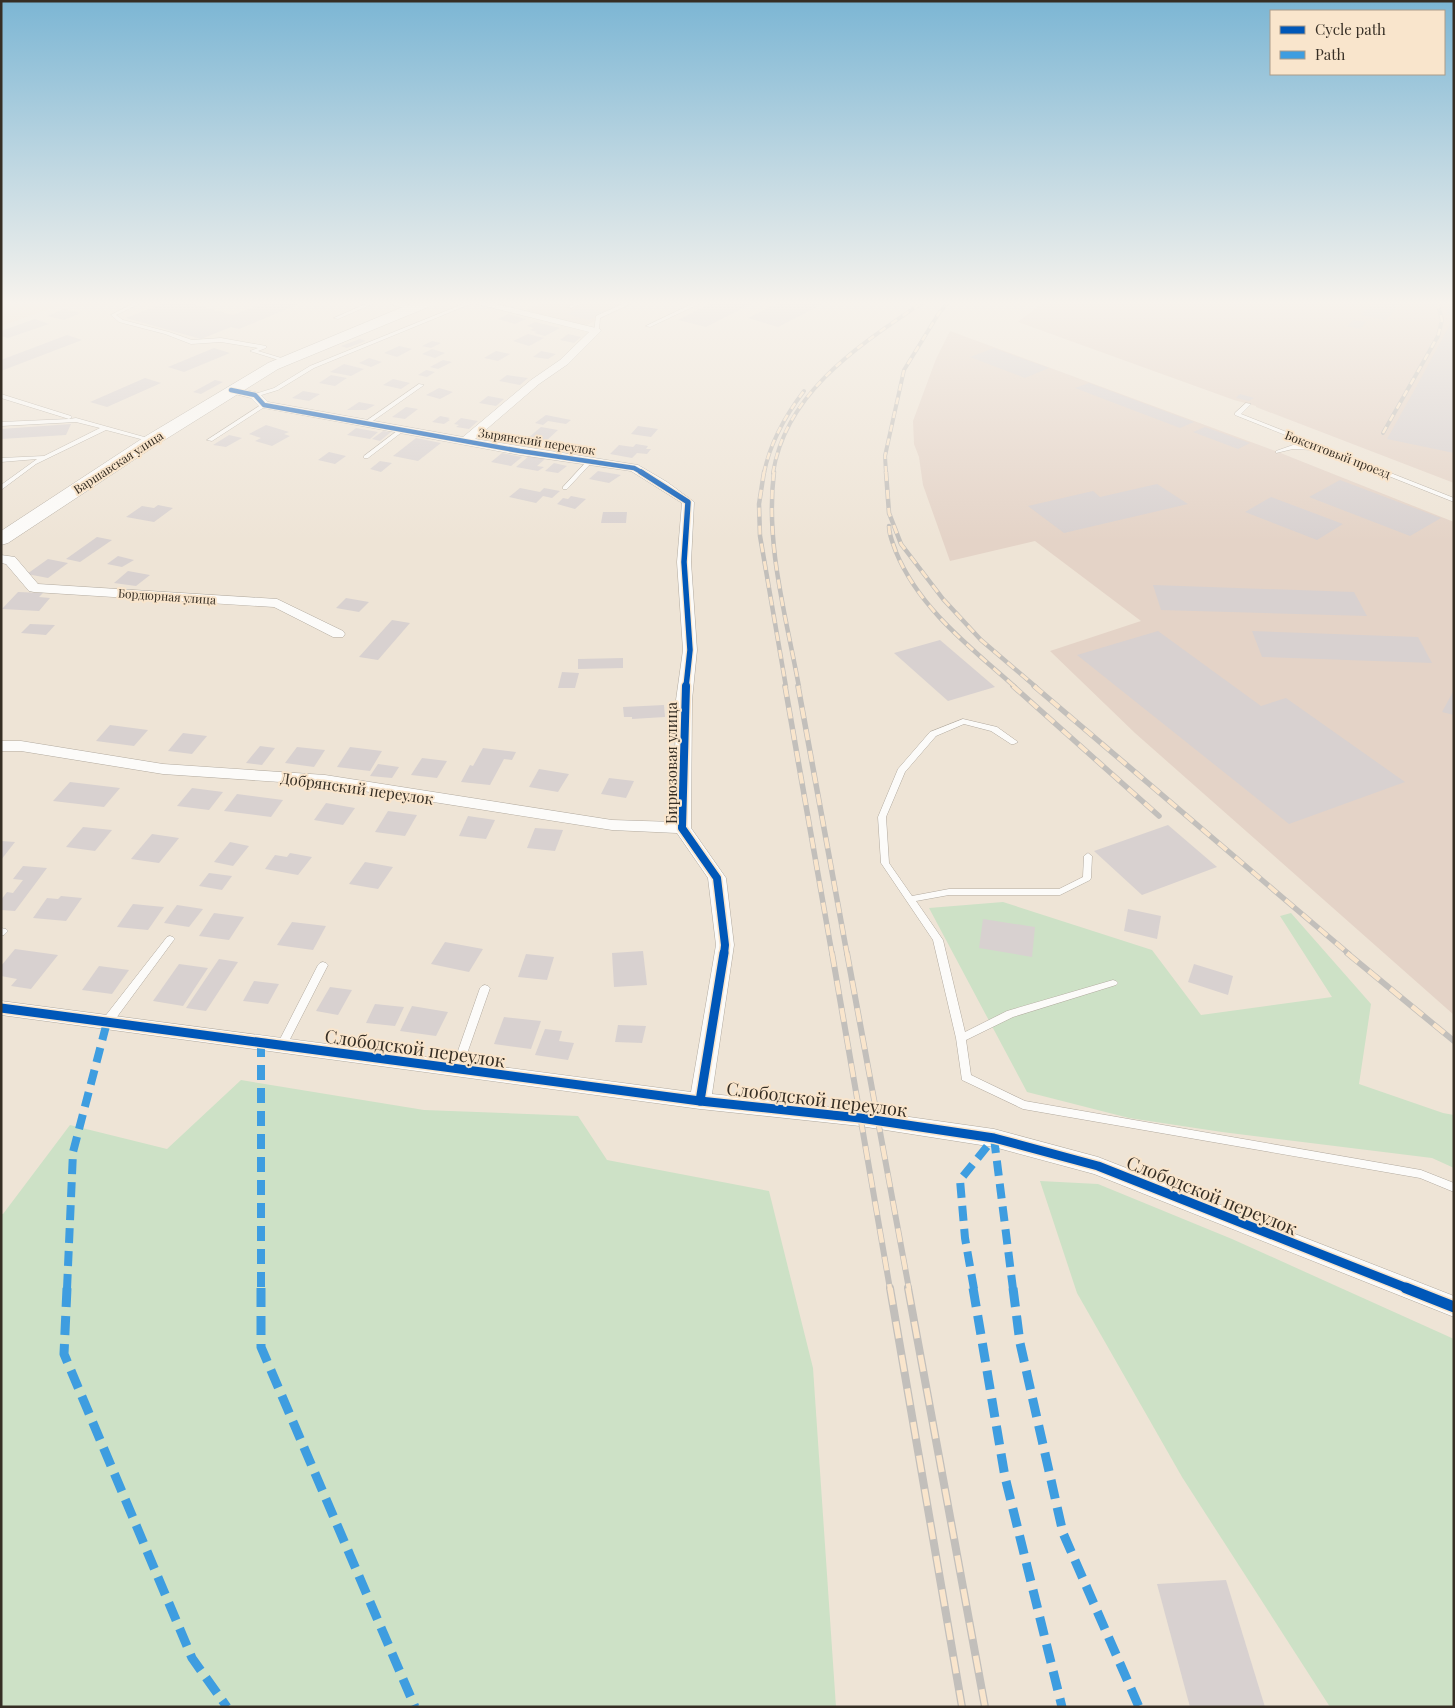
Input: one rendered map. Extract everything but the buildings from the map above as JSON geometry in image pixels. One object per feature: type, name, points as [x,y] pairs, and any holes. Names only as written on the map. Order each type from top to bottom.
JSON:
[{"type":"main road","name":"Варшавская улица","points":[[1,539],[152,440],[246,382]]},
{"type":"street","points":[[466,441],[535,382]]},
{"type":"street","points":[[231,390],[255,395],[264,405]]},
{"type":"street","name":"Зырянский переулок","points":[[264,405],[368,422],[466,441],[634,468],[664,485],[688,502]]},
{"type":"street","name":"Бирюзовая улица","points":[[688,502],[684,562],[690,650],[684,700],[682,828],[718,878],[725,945],[700,1101]]},
{"type":"street","name":"Бордюрная улица","points":[[1,559],[10,560],[34,588],[277,603],[338,634]]},
{"type":"street","name":"Добрянский переулок","points":[[1,746],[21,746],[163,769],[325,780],[612,825],[682,828]]},
{"type":"street","name":"Слободской переулок","points":[[1,1008],[700,1101],[860,1118],[994,1138],[1098,1166],[1454,1306]]},
{"type":"lane","points":[[255,395],[276,389],[288,382]]},
{"type":"lane","points":[[368,422],[421,385]]},
{"type":"lane","points":[[1,396],[76,420],[152,440]]},
{"type":"lane","name":"Бокситовый проезд","points":[[1248,404],[1237,414],[1454,500]]},
{"type":"lane","points":[[210,440],[264,405]]},
{"type":"lane","points":[[1,424],[76,420]]},
{"type":"lane","points":[[1,488],[34,464],[105,428]]},
{"type":"lane","points":[[366,456],[403,429]]},
{"type":"lane","points":[[1278,452],[1293,447],[1323,449]]},
{"type":"lane","points":[[1,460],[47,457]]},
{"type":"lane","points":[[564,488],[590,461]]},
{"type":"lane","points":[[1014,742],[994,729],[963,721],[932,734],[901,770],[882,817],[885,863],[938,940],[961,1038],[966,1077],[1022,1105],[1421,1174],[1454,1188]]},
{"type":"lane","points":[[911,899],[949,892],[1060,892],[1087,878],[1088,856]]},
{"type":"lane","points":[[107,1022],[170,939]]},
{"type":"lane","points":[[282,1045],[323,965]]},
{"type":"lane","points":[[961,1038],[1010,1014],[1113,983]]},
{"type":"lane","points":[[457,1068],[485,988]]},
{"type":"shaded area","points":[[928,382],[1087,382],[1278,452],[1454,522],[1454,1015],[1135,733],[1050,651],[1141,621],[1035,541],[950,561],[923,485],[919,457],[914,444],[913,421]]},
{"type":"shaded area","points":[[1183,382],[1454,382],[1454,483],[1256,406]]},
{"type":"green space","points":[[1003,902],[1152,950],[1201,1015],[1332,997],[1280,916],[1291,913],[1371,1004],[1359,1084],[1443,1113],[1454,1115],[1454,1168],[1432,1158],[1222,1132],[1129,1118],[1027,1092],[929,908]]},
{"type":"green space","points":[[241,1080],[424,1110],[578,1116],[607,1160],[769,1191],[813,1368],[836,1707],[1,1707],[1,1214],[3,1214],[70,1125],[167,1149]]},
{"type":"green space","points":[[1040,1181],[1098,1184],[1232,1239],[1454,1339],[1454,1707],[1330,1707],[1182,1477],[1077,1293]]},
{"type":"railway","points":[[773,473],[781,444],[793,418],[821,382]]},
{"type":"railway","points":[[886,473],[885,456],[901,382]]},
{"type":"railway","points":[[1383,433],[1412,382]]},
{"type":"railway","points":[[764,473],[770,451],[779,430],[804,391]]},
{"type":"railway","points":[[764,472],[759,504],[760,536],[786,687]]},
{"type":"railway","points":[[774,472],[772,526],[778,580],[799,687]]},
{"type":"railway","points":[[886,472],[889,513],[901,544],[943,599],[981,640],[1036,687]]},
{"type":"railway","points":[[889,526],[890,536],[906,572],[932,609],[947,626],[1015,687]]},
{"type":"railway","points":[[785,686],[832,954]]},
{"type":"railway","points":[[798,686],[847,954]]},
{"type":"railway","points":[[1013,686],[1159,816]]},
{"type":"railway","points":[[1034,686],[1349,954]]},
{"type":"railway","points":[[832,953],[890,1289]]},
{"type":"railway","points":[[847,953],[909,1289]]},
{"type":"railway","points":[[1347,953],[1454,1041]]},
{"type":"railway","points":[[890,1288],[962,1707]]},
{"type":"railway","points":[[908,1288],[985,1707]]},
{"type":"marked path","points":[[107,1022],[73,1152],[64,1354],[192,1658],[227,1707]]},
{"type":"marked path","points":[[261,1042],[261,1347],[415,1707]]},
{"type":"marked path","points":[[994,1138],[1020,1343],[1063,1533],[1139,1707]]},
{"type":"marked path","points":[[994,1138],[960,1180],[965,1238],[1005,1477],[1062,1707]]},
{"type":"cycle path","points":[[231,390],[255,395],[264,405],[520,451],[634,468],[688,502],[684,562],[690,650],[684,700],[682,828],[717,878],[725,945],[700,1101]]},
{"type":"cycle path","points":[[1,1008],[700,1101],[860,1118],[994,1138],[1098,1166],[1454,1307]]}]
